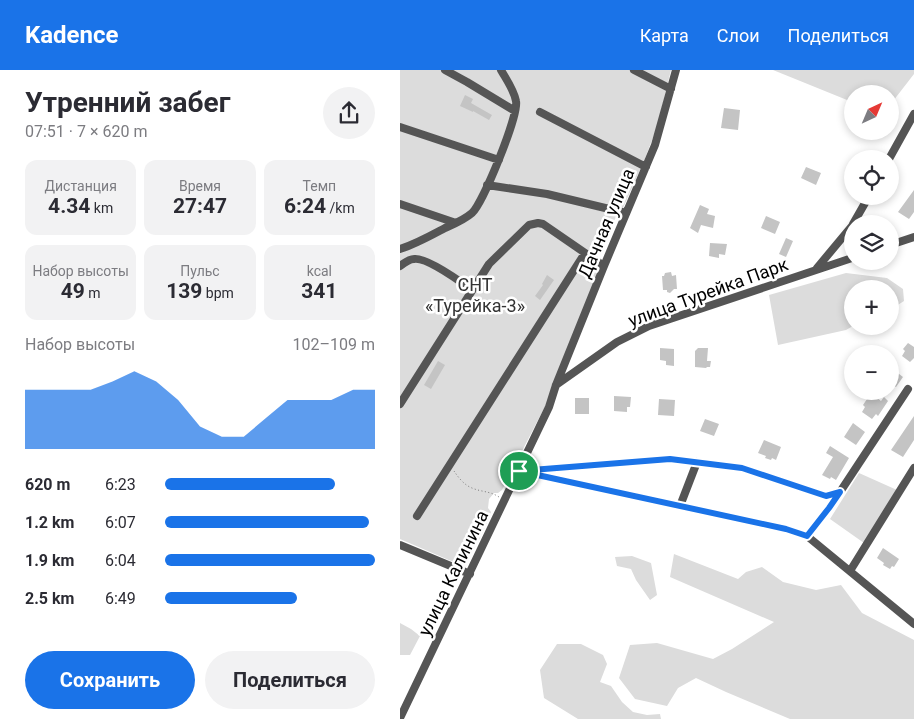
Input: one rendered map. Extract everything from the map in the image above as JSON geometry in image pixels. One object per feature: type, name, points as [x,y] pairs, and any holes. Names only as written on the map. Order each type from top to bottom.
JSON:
[{"type":"street","points":[[445,70],[516,111]]},
{"type":"street","points":[[400,249],[412,245],[473,213],[488,186],[516,111],[516,102],[501,70]]},
{"type":"street","points":[[634,70],[671,89]]},
{"type":"street","name":"Дачная улица","points":[[556,385],[655,145],[676,70]]},
{"type":"street","points":[[540,112],[646,167]]},
{"type":"street","points":[[894,150],[914,114]]},
{"type":"street","points":[[400,127],[498,160]]},
{"type":"street","points":[[488,186],[547,194],[626,213],[627,210]]},
{"type":"street","points":[[400,204],[456,223]]},
{"type":"street","points":[[400,404],[489,264],[526,228],[533,224],[543,224],[604,266]]},
{"type":"street","points":[[816,270],[844,236]]},
{"type":"street","points":[[899,242],[914,237]]},
{"type":"street","points":[[417,516],[585,253]]},
{"type":"street","points":[[400,266],[413,258],[420,259],[432,264],[472,290]]},
{"type":"street","name":"улица Турейка Парк","points":[[556,385],[617,342],[649,326],[844,261]]},
{"type":"street","name":"улица Калинина","points":[[400,718],[549,407],[556,385]]},
{"type":"street","points":[[807,536],[840,492],[908,389]]},
{"type":"street","points":[[519,471],[670,459],[742,468],[826,496],[840,492]]},
{"type":"street","points":[[680,506],[697,462]]},
{"type":"street","points":[[850,571],[914,468]]},
{"type":"street","points":[[519,471],[786,529],[807,536],[914,624]]},
{"type":"street","points":[[400,545],[470,574]]},
{"type":"path","points":[[450,464],[460,480],[471,488],[486,491],[499,497]]},
{"type":"green space","name":"СНТ «Турейка-3»","points":[[400,70],[671,70],[657,127],[623,208],[582,265],[585,270],[583,276],[596,271],[596,286],[555,387],[502,490],[494,493],[489,499],[488,508],[491,512],[483,533],[464,564],[458,564],[400,539]]},
{"type":"green space","points":[[773,70],[914,70],[914,74],[899,93],[899,85],[844,85],[844,99]]},
{"type":"green space","points":[[846,273],[887,278],[890,280],[844,280],[844,330],[778,345],[769,295]]},
{"type":"green space","points":[[899,286],[903,289],[904,301],[899,304]]},
{"type":"green space","points":[[859,473],[897,490],[864,543],[830,519]]},
{"type":"green space","points":[[674,554],[738,579],[746,572],[762,567],[783,582],[816,590],[841,585],[862,613],[914,640],[914,719],[790,719],[696,678],[678,688],[667,706],[635,699],[619,678],[630,645],[657,643],[713,659],[774,622],[670,577]]},
{"type":"green space","points":[[632,556],[651,563],[657,595],[650,600],[631,569],[617,566],[615,557]]},
{"type":"green space","points":[[400,623],[420,636],[410,655],[400,655]]},
{"type":"green space","points":[[557,644],[581,644],[603,655],[607,664],[600,682],[611,686],[622,702],[633,712],[647,715],[660,714],[661,719],[578,719],[544,698],[540,670]]},
{"type":"building","points":[[465,95],[473,99],[471,103],[492,115],[489,120],[460,106]]},
{"type":"building","points":[[724,108],[740,110],[738,130],[721,128]]},
{"type":"building","points":[[806,167],[821,173],[816,185],[801,178]]},
{"type":"building","points":[[914,190],[914,212],[909,219],[898,212]]},
{"type":"building","points":[[700,205],[709,209],[707,214],[715,216],[713,228],[701,225],[698,233],[690,228]]},
{"type":"building","points":[[766,216],[780,222],[775,234],[761,228]]},
{"type":"building","points":[[786,238],[793,241],[786,257],[779,254]]},
{"type":"building","points":[[710,243],[727,244],[725,255],[719,254],[719,258],[709,256]]},
{"type":"building","points":[[671,272],[672,276],[676,275],[677,289],[670,293],[667,290],[663,290],[662,276],[665,273]]},
{"type":"building","points":[[547,275],[554,280],[540,300],[535,296]]},
{"type":"building","points":[[908,343],[914,347],[914,358],[910,362],[902,356],[905,351],[903,349]]},
{"type":"building","points":[[660,348],[674,349],[674,366],[666,365],[666,361],[660,360]]},
{"type":"building","points":[[698,348],[708,348],[707,361],[711,361],[710,367],[695,367],[695,351]]},
{"type":"building","points":[[438,361],[445,365],[431,389],[424,385]]},
{"type":"building","points":[[899,374],[903,377],[899,383]]},
{"type":"building","points":[[614,396],[631,397],[630,407],[627,407],[627,412],[614,411]]},
{"type":"building","points":[[575,398],[589,398],[589,414],[575,414]]},
{"type":"building","points":[[659,399],[675,400],[674,416],[658,415]]},
{"type":"building","points":[[866,400],[888,401],[878,416],[876,414],[872,419],[862,412],[865,407],[863,405]]},
{"type":"building","points":[[914,416],[914,440],[903,457],[891,450]]},
{"type":"building","points":[[705,419],[719,424],[714,436],[700,431]]},
{"type":"building","points":[[853,423],[865,432],[856,445],[844,437]]},
{"type":"building","points":[[764,440],[781,447],[776,460],[765,458],[766,456],[758,453]]},
{"type":"building","points":[[830,446],[849,458],[836,480],[822,475],[833,457],[826,453]]},
{"type":"building","points":[[883,548],[899,559],[894,567],[892,566],[890,569],[877,558]]},
{"type":"route","points":[[670,459],[742,468],[826,496],[840,492],[807,536],[786,529],[519,471],[670,459]]}]
